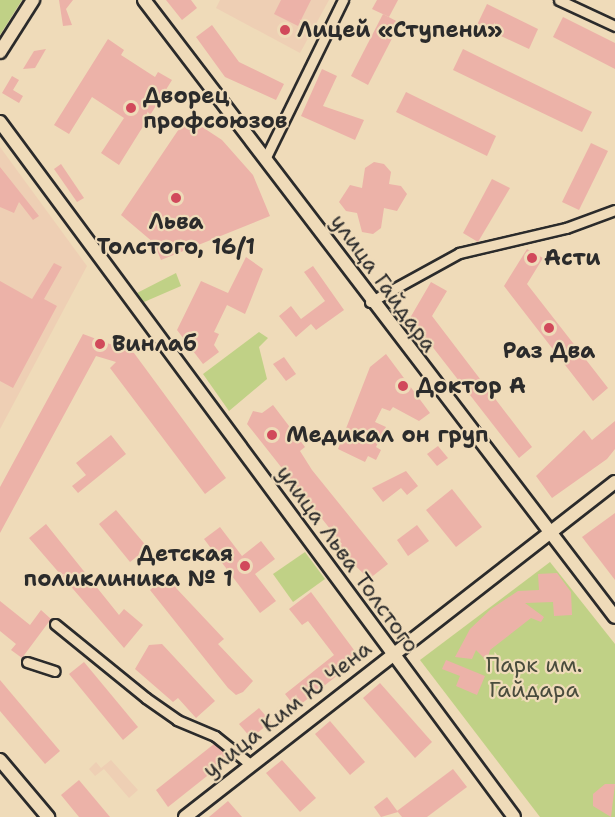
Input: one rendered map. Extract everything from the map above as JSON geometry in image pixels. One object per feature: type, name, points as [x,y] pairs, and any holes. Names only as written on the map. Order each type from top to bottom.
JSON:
[{"type":"street","points":[[0,52],[33,0]]},
{"type":"street","name":"улица Гайдара","points":[[144,0],[267,155],[370,303],[615,617]]},
{"type":"street","points":[[267,155],[343,0]]},
{"type":"street","points":[[559,0],[615,26]]},
{"type":"street","name":"улица Льва Толстого","points":[[0,122],[512,816]]},
{"type":"street","points":[[370,303],[459,253],[566,228],[615,210]]},
{"type":"street","name":"улица Ким Ю Чена","points":[[185,817],[391,654],[551,535],[615,482]]},
{"type":"street","points":[[55,624],[146,698],[177,720],[215,736],[250,764]]},
{"type":"street","points":[[27,662],[55,671]]},
{"type":"street","points":[[0,760],[48,817]]},
{"type":"shaded area","name":"Лицей «Ступени»","points":[[220,0],[329,0],[300,53],[216,8]]},
{"type":"shaded area","points":[[0,147],[87,266],[0,429]]},
{"type":"shaded area","points":[[111,760],[138,790],[129,798],[104,769],[95,776],[89,769],[96,762],[101,768]]},
{"type":"green space","points":[[0,0],[22,0],[0,35]]},
{"type":"green space","points":[[176,273],[181,286],[144,302],[137,293]]},
{"type":"green space","points":[[259,332],[268,338],[259,347],[267,379],[229,411],[203,374]]},
{"type":"green space","points":[[305,552],[325,579],[293,602],[273,574]]},
{"type":"green space","name":"Парк им. Гайдара","points":[[550,562],[615,644],[615,817],[540,817],[420,660]]},
{"type":"building","points":[[59,0],[73,0],[66,9],[72,25],[63,26]]},
{"type":"building","points":[[166,0],[191,0],[197,8],[182,20]]},
{"type":"building","points":[[281,0],[311,0],[298,26],[274,14]]},
{"type":"building","points":[[377,0],[398,0],[389,17],[372,9]]},
{"type":"building","points":[[487,4],[538,29],[529,49],[477,25]]},
{"type":"building","points":[[383,14],[400,23],[368,85],[351,76]]},
{"type":"building","points":[[563,17],[615,43],[615,69],[553,37]]},
{"type":"building","points":[[212,25],[239,62],[284,84],[276,100],[225,77],[196,37]]},
{"type":"building","name":"Дворец профсоюзов","points":[[108,39],[124,50],[121,55],[155,77],[158,72],[172,80],[119,165],[101,153],[124,118],[92,97],[69,134],[54,125]]},
{"type":"building","points":[[46,49],[35,68],[23,69],[34,51]]},
{"type":"building","points":[[463,49],[592,112],[582,132],[453,70]]},
{"type":"building","points":[[322,69],[337,76],[323,106],[364,120],[355,140],[301,116]]},
{"type":"building","points":[[12,76],[19,80],[13,90],[23,96],[19,103],[2,93]]},
{"type":"building","points":[[406,92],[496,136],[487,156],[396,112]]},
{"type":"building","points":[[187,117],[222,140],[253,175],[270,216],[161,260],[154,243],[121,215]]},
{"type":"building","points":[[591,143],[608,151],[579,210],[562,202]]},
{"type":"building","points":[[374,162],[384,164],[391,172],[389,184],[401,186],[407,194],[397,211],[384,208],[381,228],[373,234],[362,232],[357,213],[346,211],[339,202],[350,185],[362,188],[365,168]]},
{"type":"building","points":[[61,164],[84,198],[77,202],[54,169]]},
{"type":"building","points":[[0,167],[39,216],[33,220],[19,202],[14,213],[0,207]]},
{"type":"building","points":[[492,179],[510,188],[478,242],[463,233]]},
{"type":"building","points":[[527,249],[543,258],[527,284],[608,388],[593,401],[504,286]]},
{"type":"building","points":[[246,257],[263,269],[248,307],[245,314],[227,305],[214,332],[219,334],[214,345],[219,352],[203,364],[177,330],[201,281],[228,293]]},
{"type":"building","points":[[54,263],[62,267],[44,299],[57,306],[13,388],[0,381],[0,281],[32,299]]},
{"type":"building","points":[[313,266],[344,310],[316,330],[311,324],[296,337],[279,316],[291,306],[301,319],[325,301],[304,272]]},
{"type":"building","points":[[431,282],[447,291],[432,316],[532,447],[519,458],[410,318]]},
{"type":"building","points":[[83,334],[134,353],[226,478],[205,494],[110,368],[116,362],[96,356],[0,533],[0,487]]},
{"type":"building","points":[[386,354],[430,413],[419,421],[393,407],[390,411],[382,408],[375,422],[386,427],[376,447],[381,450],[376,460],[368,456],[365,462],[338,449],[370,367]]},
{"type":"building","points":[[284,357],[296,374],[286,381],[273,364]]},
{"type":"building","points":[[273,405],[305,447],[300,451],[312,470],[388,564],[369,579],[337,548],[342,544],[247,424],[253,411],[262,413]]},
{"type":"building","points":[[615,421],[615,449],[607,459],[552,498],[536,476],[584,430],[592,440]]},
{"type":"building","points":[[111,435],[126,454],[78,493],[72,486],[86,475],[76,463]]},
{"type":"building","points":[[438,446],[448,458],[437,466],[427,454]]},
{"type":"building","points":[[406,471],[418,486],[407,495],[401,488],[383,502],[372,488]]},
{"type":"building","points":[[452,489],[482,527],[456,547],[426,510]]},
{"type":"building","points":[[116,510],[148,548],[130,562],[99,524]]},
{"type":"building","points":[[615,513],[615,580],[582,537]]},
{"type":"building","points":[[46,524],[119,615],[124,609],[143,625],[124,648],[29,538]]},
{"type":"building","points":[[417,525],[429,541],[408,556],[397,540]]},
{"type":"building","name":"Детская поликлиника № 1","points":[[220,527],[242,556],[261,541],[275,559],[255,574],[276,601],[260,613],[204,539]]},
{"type":"building","points":[[170,573],[180,585],[176,588],[224,639],[218,644],[253,681],[243,692],[236,695],[228,688],[150,590]]},
{"type":"building","points":[[557,573],[571,592],[572,615],[554,616],[553,602],[525,603],[544,617],[541,622],[531,618],[490,650],[487,661],[476,650],[472,659],[455,657],[470,629],[491,609],[518,591],[539,590],[538,574]]},
{"type":"building","points":[[311,592],[354,650],[353,663],[296,708],[285,694],[334,655],[308,621],[302,625],[289,609]]},
{"type":"building","points":[[0,601],[30,625],[41,610],[51,619],[22,658],[11,650],[16,644],[0,631]]},
{"type":"building","points":[[162,644],[215,701],[196,718],[178,698],[173,702],[135,669],[149,645]]},
{"type":"building","points":[[446,660],[485,676],[477,695],[456,686],[460,676],[442,669]]},
{"type":"building","points":[[84,662],[138,727],[123,740],[69,674]]},
{"type":"building","points":[[0,680],[60,751],[45,764],[0,711]]},
{"type":"building","points":[[380,683],[432,742],[415,758],[363,698]]},
{"type":"building","points":[[259,708],[271,722],[251,738],[239,724]]},
{"type":"building","points":[[330,721],[365,762],[350,775],[315,734]]},
{"type":"building","points":[[214,744],[231,757],[168,807],[156,790]]},
{"type":"building","points":[[282,760],[316,798],[300,812],[266,773]]},
{"type":"building","points":[[453,769],[467,787],[427,817],[402,817],[397,811]]},
{"type":"building","points":[[79,780],[110,817],[79,817],[61,795]]},
{"type":"building","points":[[605,784],[615,784],[611,817],[593,806],[593,794]]},
{"type":"building","points":[[387,797],[398,812],[381,817],[374,807]]},
{"type":"building","points":[[228,801],[242,817],[209,817]]},
{"type":"place","name":"Лицей «Ступени»","points":[[285,30]]},
{"type":"place","name":"Дворец профсоюзов","points":[[131,108]]},
{"type":"place","name":"Льва Толстого, 16/1","points":[[176,198]]},
{"type":"place","name":"Асти","points":[[532,258]]},
{"type":"place","name":"Раз Два","points":[[549,328]]},
{"type":"place","name":"Винлаб","points":[[100,344]]},
{"type":"place","name":"Доктор А","points":[[403,386]]},
{"type":"place","name":"Медикал он груп","points":[[272,435]]},
{"type":"place","name":"Детская поликлиника № 1","points":[[245,566]]}]
